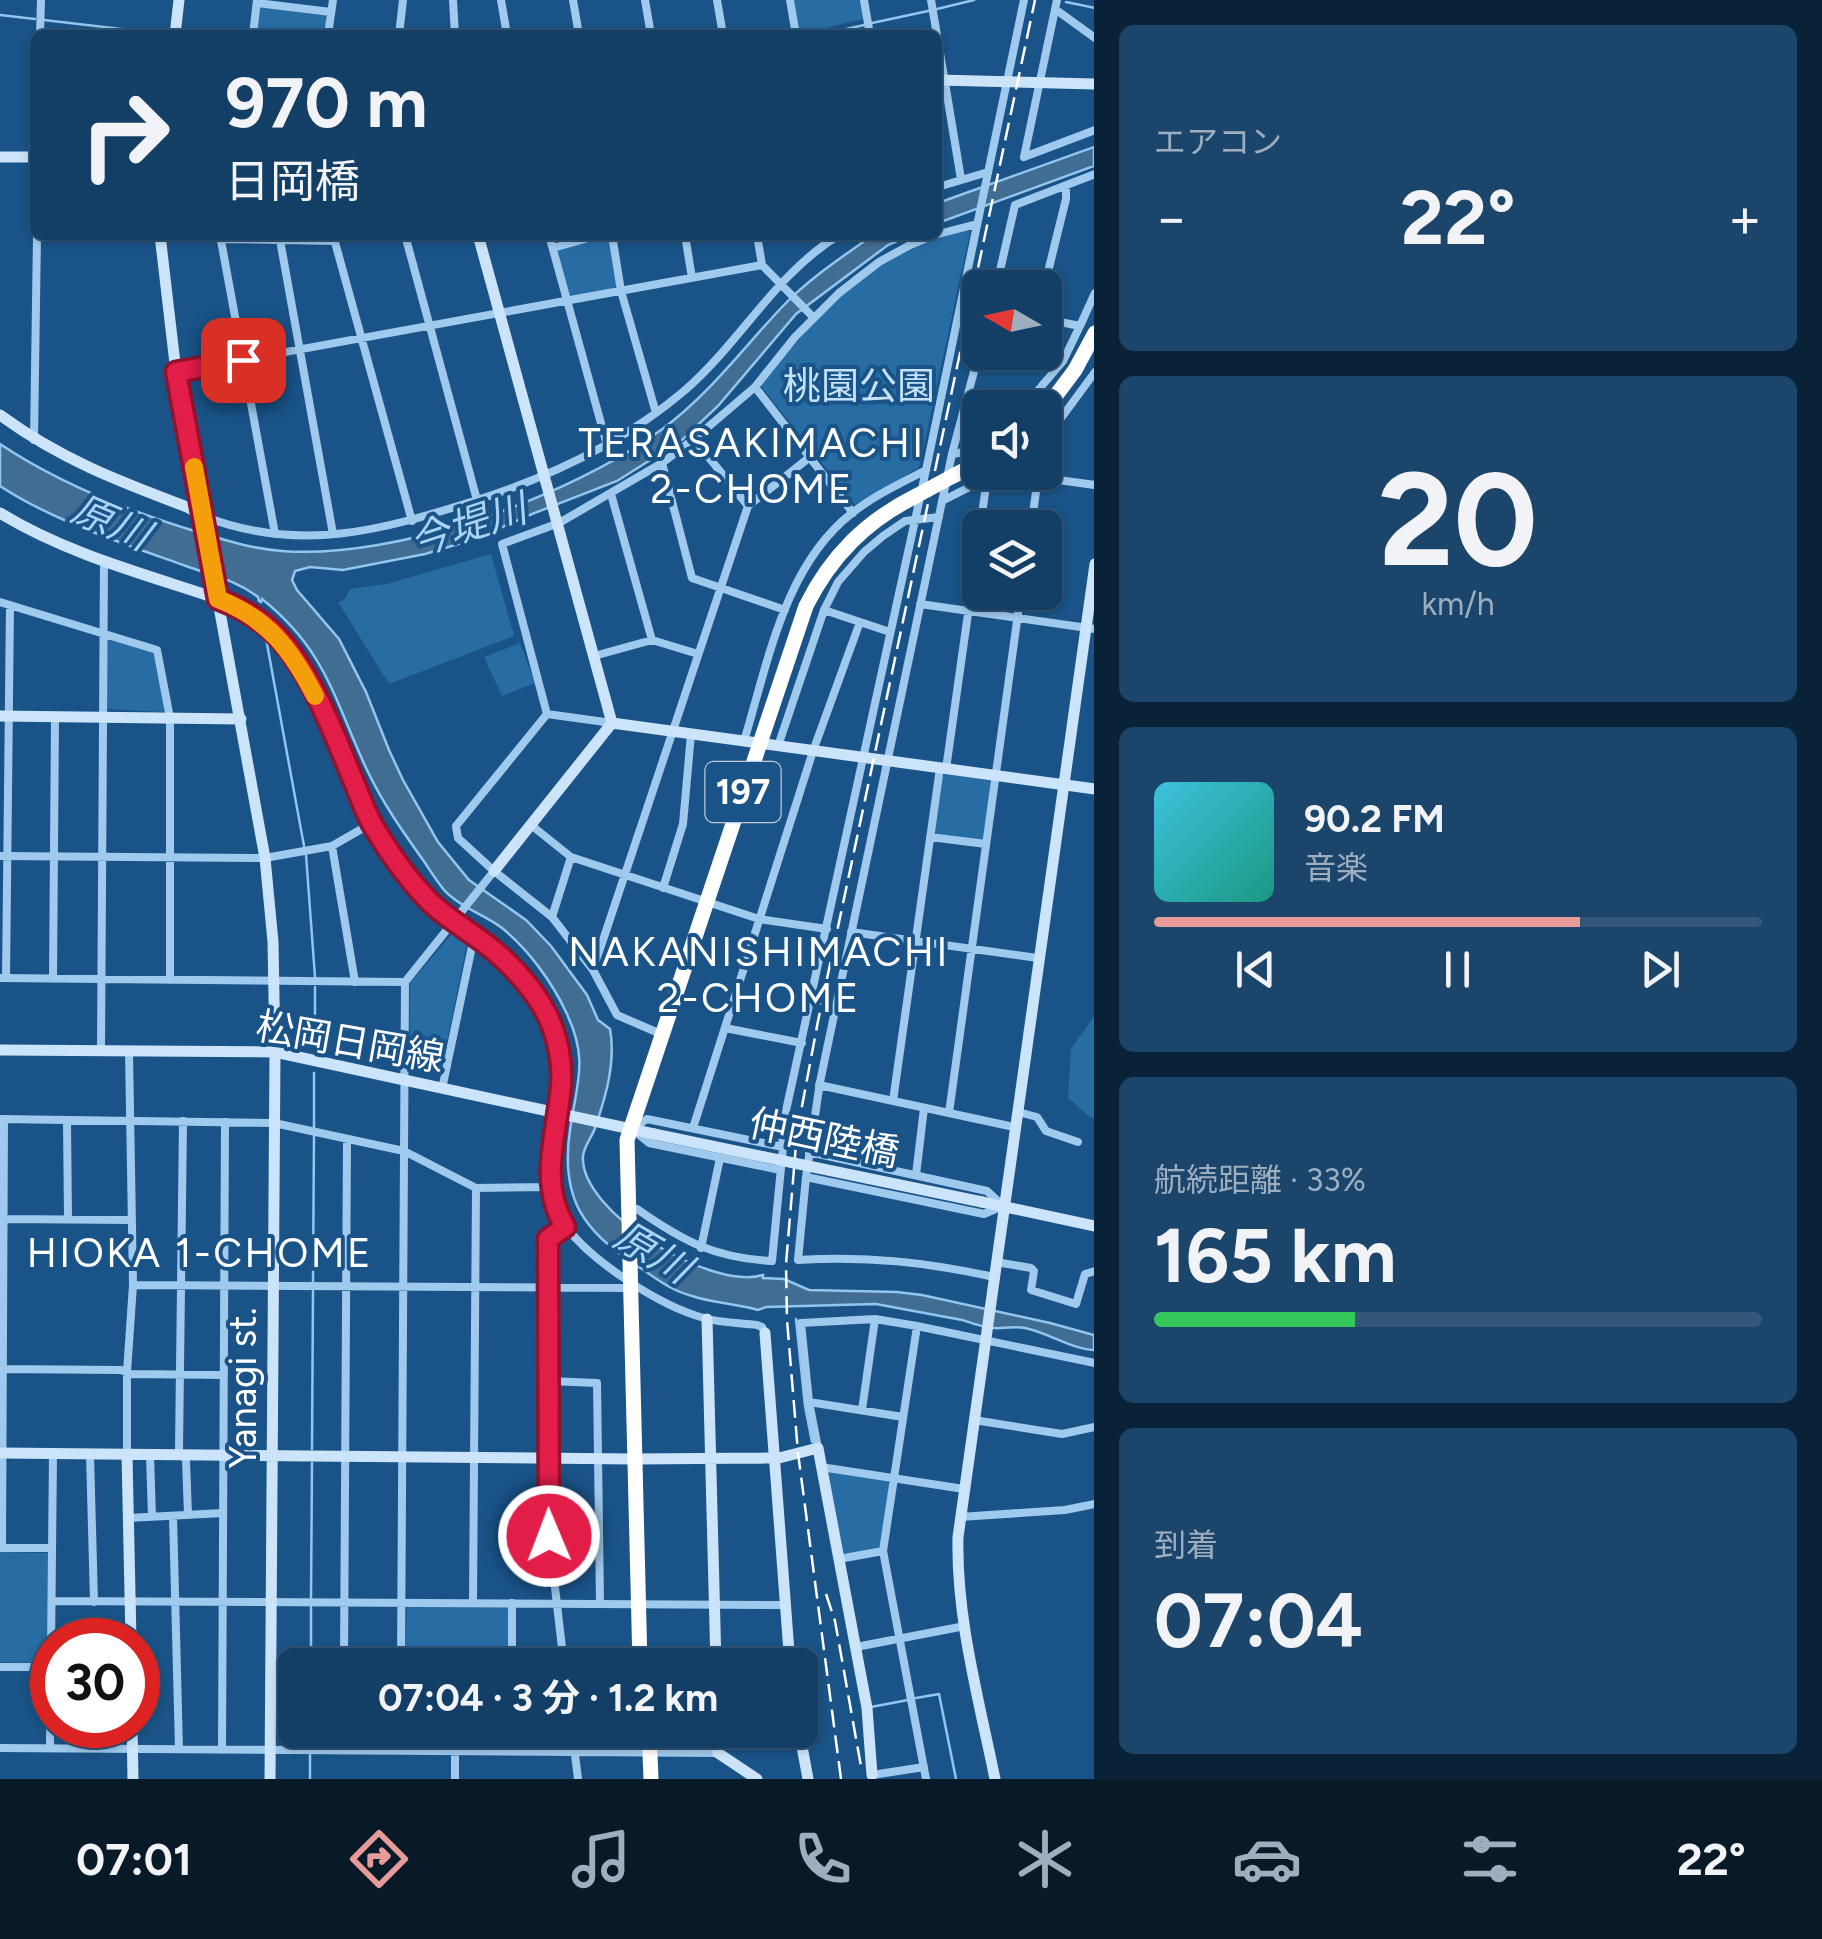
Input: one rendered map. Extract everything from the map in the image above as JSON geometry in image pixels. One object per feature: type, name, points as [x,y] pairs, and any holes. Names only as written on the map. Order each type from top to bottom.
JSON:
[{"type":"highway","points":[[1060,390],[1075,370],[1087,329]]},
{"type":"highway","name":"197","points":[[643,1648],[634,1216],[627,1140],[707,902],[752,742],[802,618],[826,571],[844,548],[876,519],[962,471]]},
{"type":"highway","points":[[645,1748],[651,1779]]},
{"type":"highway","points":[[643,1779],[647,1748]]},
{"type":"street","points":[[40,0],[40,30]]},
{"type":"street","points":[[175,30],[178,0]]},
{"type":"street","points":[[329,30],[333,0]]},
{"type":"street","points":[[400,30],[403,0]]},
{"type":"street","points":[[454,0],[454,30]]},
{"type":"street","points":[[501,0],[506,30]]},
{"type":"street","points":[[573,0],[577,30]]},
{"type":"street","points":[[644,0],[649,30]]},
{"type":"street","points":[[717,0],[722,30]]},
{"type":"street","points":[[790,0],[795,30]]},
{"type":"street","points":[[864,0],[869,30]]},
{"type":"street","points":[[931,0],[936,30]]},
{"type":"street","points":[[634,1216],[701,1248],[740,1260],[772,1261],[782,1129],[916,519],[1024,0]]},
{"type":"street","points":[[254,30],[257,2],[331,12]]},
{"type":"street","points":[[1094,38],[1056,5],[1024,157],[1094,130]]},
{"type":"street","points":[[942,79],[1094,84]]},
{"type":"street","points":[[942,84],[961,179]]},
{"type":"street","points":[[0,156],[30,157]]},
{"type":"street","points":[[1000,270],[1016,205],[1094,174]]},
{"type":"street","points":[[942,186],[987,176]]},
{"type":"street","points":[[1048,270],[1066,186]]},
{"type":"street","points":[[942,232],[976,224]]},
{"type":"street","points":[[34,441],[37,240]]},
{"type":"street","name":"Yanagi st.","points":[[161,240],[176,372],[265,858],[275,981],[270,1779]]},
{"type":"street","points":[[221,240],[275,534]]},
{"type":"street","points":[[280,240],[333,534]]},
{"type":"street","points":[[335,240],[412,521]]},
{"type":"street","points":[[406,240],[477,500]]},
{"type":"street","points":[[479,240],[612,723]]},
{"type":"street","points":[[551,240],[607,444]]},
{"type":"street","points":[[553,248],[582,240]]},
{"type":"street","points":[[613,240],[621,291],[656,413]]},
{"type":"street","points":[[686,240],[692,278]]},
{"type":"street","points":[[757,240],[762,266],[811,314]]},
{"type":"street","points":[[0,415],[34,441],[78,464],[188,507],[204,522],[275,534],[376,529],[546,481],[656,413],[716,360],[807,258],[829,240]]},
{"type":"street","points":[[547,714],[502,544],[611,494],[662,463],[756,387],[811,314],[879,262],[922,240]]},
{"type":"street","points":[[176,372],[762,266]]},
{"type":"street","points":[[1039,390],[1087,329],[1094,294]]},
{"type":"street","points":[[1062,323],[1087,329]]},
{"type":"street","points":[[974,370],[938,517],[819,1085],[798,1260],[903,1260],[944,1266],[994,1282]]},
{"type":"street","points":[[1062,417],[1094,372]]},
{"type":"street","points":[[756,387],[853,512]]},
{"type":"street","points":[[694,439],[748,506]]},
{"type":"street","points":[[952,454],[962,451]]},
{"type":"street","points":[[593,970],[748,506],[810,458]]},
{"type":"street","points":[[662,463],[692,578],[785,610]]},
{"type":"street","points":[[752,742],[785,610],[802,574],[817,551],[853,512],[926,470]]},
{"type":"street","points":[[1062,481],[1094,485]]},
{"type":"street","points":[[942,501],[964,490]]},
{"type":"street","points":[[611,494],[652,640]]},
{"type":"street","points":[[0,513],[40,536],[240,608],[274,632],[287,647],[331,726],[372,823],[415,884],[432,903],[497,953],[536,996],[550,1021],[560,1059],[562,1114],[551,1150],[550,1187],[565,1227],[587,1250],[676,1307],[708,1319],[762,1327],[788,1648]]},
{"type":"street","points":[[778,746],[824,610],[838,582],[864,552],[905,521],[938,517]]},
{"type":"street","points":[[101,1051],[104,561]]},
{"type":"street","points":[[994,1779],[957,1569],[960,1517],[1063,786],[1090,628],[1094,564]]},
{"type":"street","points":[[170,980],[170,718],[157,650],[5,603],[3,978],[53,979],[355,982],[404,982]]},
{"type":"street","points":[[920,604],[1090,628]]},
{"type":"street","points":[[824,610],[890,632]]},
{"type":"street","points":[[948,1113],[1019,610]]},
{"type":"street","points":[[892,1101],[968,611]]},
{"type":"street","points":[[693,1128],[813,751],[860,622]]},
{"type":"street","points":[[594,656],[652,640],[698,654]]},
{"type":"street","points":[[547,714],[1094,789]]},
{"type":"street","points":[[547,714],[456,826],[458,838],[491,875],[552,917],[593,970],[617,1015],[663,1034]]},
{"type":"street","points":[[4,716],[241,718]]},
{"type":"street","points":[[53,979],[56,717]]},
{"type":"street","points":[[401,1648],[404,982],[612,723]]},
{"type":"street","points":[[664,888],[683,824],[690,734]]},
{"type":"street","points":[[4,856],[265,858],[332,846],[372,823]]},
{"type":"street","points":[[531,825],[571,857],[760,920],[826,929]]},
{"type":"street","points":[[930,837],[986,844]]},
{"type":"street","points":[[332,846],[355,982]]},
{"type":"street","points":[[552,917],[571,857]]},
{"type":"street","points":[[851,932],[1038,958]]},
{"type":"street","points":[[442,1089],[474,937]]},
{"type":"street","points":[[725,1028],[802,1043]]},
{"type":"street","name":"松岡日岡線","points":[[0,1050],[275,1052],[632,1129]]},
{"type":"street","points":[[129,1051],[133,1284],[126,1372],[130,1618]]},
{"type":"street","points":[[819,1085],[1014,1127]]},
{"type":"street","points":[[916,1175],[924,1108]]},
{"type":"street","points":[[1016,1112],[1037,1117],[1046,1131],[1078,1142]]},
{"type":"street","points":[[52,1548],[1,1548],[2,1119],[274,1123],[404,1151],[476,1188],[550,1187]]},
{"type":"street","points":[[780,1170],[648,1143],[632,1129],[647,1119],[783,1147]]},
{"type":"street","points":[[67,1120],[68,1219]]},
{"type":"street","points":[[183,1121],[179,1375],[180,1451],[186,1460],[188,1515]]},
{"type":"street","points":[[222,1750],[225,1122]]},
{"type":"street","name":"仲西陸橋","points":[[632,1129],[1003,1206]]},
{"type":"street","points":[[344,1648],[347,1139]]},
{"type":"street","points":[[809,1152],[987,1190],[1003,1206],[1094,1226]]},
{"type":"street","points":[[701,1248],[720,1158]]},
{"type":"street","points":[[806,1176],[984,1214],[1003,1206]]},
{"type":"street","points":[[473,1602],[476,1188]]},
{"type":"street","points":[[4,1219],[132,1220]]},
{"type":"street","points":[[562,1648],[549,1536],[548,1239],[565,1227]]},
{"type":"street","points":[[996,1262],[1031,1268],[1031,1290],[1076,1304],[1085,1274],[1094,1272]]},
{"type":"street","points":[[133,1284],[548,1288],[633,1281]]},
{"type":"street","points":[[708,1319],[715,1648]]},
{"type":"street","points":[[924,1767],[872,1777],[867,1708],[809,1402],[801,1323],[875,1319],[985,1338],[1094,1363]]},
{"type":"street","points":[[862,1410],[875,1319]]},
{"type":"street","points":[[916,1326],[883,1551],[926,1779]]},
{"type":"street","points":[[1,1369],[224,1376]]},
{"type":"street","points":[[548,1381],[596,1383],[600,1603]]},
{"type":"street","points":[[809,1402],[903,1417]]},
{"type":"street","points":[[974,1420],[1062,1434],[1094,1427]]},
{"type":"street","points":[[1,1454],[638,1459],[774,1458],[818,1448]]},
{"type":"street","points":[[52,1618],[53,1454]]},
{"type":"street","points":[[90,1454],[94,1602]]},
{"type":"street","points":[[150,1455],[152,1517]]},
{"type":"street","points":[[821,1467],[964,1488]]},
{"type":"street","points":[[960,1517],[1065,1510],[1094,1504]]},
{"type":"street","points":[[128,1518],[223,1514]]},
{"type":"street","points":[[174,1516],[179,1749]]},
{"type":"street","points":[[838,1560],[883,1551]]},
{"type":"street","points":[[52,1602],[784,1606]]},
{"type":"street","points":[[512,1602],[512,1648]]},
{"type":"street","points":[[856,1647],[965,1626]]},
{"type":"street","points":[[0,1667],[30,1667]]},
{"type":"street","points":[[0,1748],[30,1748]]},
{"type":"street","points":[[133,1779],[133,1748],[718,1753],[757,1779]]},
{"type":"street","points":[[455,1748],[455,1779]]},
{"type":"street","points":[[574,1748],[578,1779]]},
{"type":"street","points":[[718,1748],[718,1753]]},
{"type":"street","points":[[802,1748],[808,1779]]},
{"type":"green space","points":[[793,0],[861,0],[864,19],[798,30]]},
{"type":"green space","points":[[262,7],[324,15],[326,30],[257,30]]},
{"type":"green space","name":"桃園公園","points":[[967,228],[970,233],[920,464],[855,505],[761,386],[803,334],[851,288],[904,251],[928,240],[942,240],[942,235]]},
{"type":"green space","points":[[609,240],[617,286],[572,296],[559,250]]},
{"type":"green space","points":[[491,554],[514,636],[389,684],[338,602],[344,600],[350,589],[387,584]]},
{"type":"green space","points":[[110,639],[153,653],[163,712],[106,709]]},
{"type":"green space","points":[[520,643],[535,683],[502,696],[484,657]]},
{"type":"green space","points":[[946,774],[991,783],[980,841],[934,832]]},
{"type":"green space","points":[[457,928],[468,939],[440,1075],[409,1069],[410,983]]},
{"type":"green space","points":[[1094,1016],[1094,1118],[1068,1098],[1071,1049]]},
{"type":"green space","points":[[828,1471],[890,1484],[881,1546],[841,1553]]},
{"type":"green space","points":[[0,1552],[49,1553],[48,1618],[30,1618],[30,1663],[0,1662]]},
{"type":"green space","points":[[407,1606],[506,1606],[509,1611],[509,1648],[406,1648]]},
{"type":"water","points":[[1094,147],[1094,166],[942,222],[942,202]]},
{"type":"water","points":[[866,240],[900,240],[796,314],[718,406],[682,440],[617,481],[475,539],[425,554],[343,570],[310,567],[295,571],[292,580],[339,639],[403,780],[438,842],[469,880],[526,920],[551,946],[587,995],[598,1020],[610,1029],[609,1079],[583,1156],[587,1178],[624,1222],[682,1259],[712,1271],[784,1279],[809,1290],[922,1295],[1094,1335],[1094,1350],[1025,1328],[986,1327],[876,1304],[758,1310],[708,1300],[671,1288],[620,1254],[590,1226],[573,1194],[568,1154],[579,1058],[573,1029],[560,1001],[512,936],[451,897],[436,880],[379,794],[326,678],[301,638],[262,599],[259,601],[240,586],[91,531],[0,486],[0,444],[47,472],[122,506],[251,547],[327,551],[428,534],[531,500],[623,455],[661,430],[710,386],[793,296]]},
{"type":"waterway","points":[[937,9],[974,0]]},
{"type":"waterway","points":[[1066,2],[1094,8]]},
{"type":"waterway","points":[[872,23],[928,11]]},
{"type":"waterway","points":[[0,15],[35,19]]},
{"type":"waterway","points":[[44,20],[130,30]]},
{"type":"waterway","points":[[842,30],[864,25]]},
{"type":"waterway","points":[[265,633],[304,846]]},
{"type":"waterway","points":[[306,855],[315,977]]},
{"type":"waterway","points":[[315,987],[315,1049]]},
{"type":"waterway","points":[[314,1073],[314,1127]]},
{"type":"waterway","points":[[313,1282],[314,1135]]},
{"type":"waterway","points":[[312,1449],[313,1291]]},
{"type":"waterway","points":[[796,1319],[812,1442]]},
{"type":"waterway","points":[[311,1598],[312,1463]]},
{"type":"waterway","points":[[311,1607],[311,1648]]},
{"type":"waterway","points":[[916,1698],[939,1694],[956,1779]]},
{"type":"waterway","points":[[871,1707],[908,1700]]},
{"type":"waterway","points":[[310,1755],[310,1779]]},
{"type":"railway","points":[[841,1779],[798,1453],[787,1320],[786,1264],[797,1133],[1035,0]]},
{"type":"railway","points":[[826,1594],[835,1621],[862,1772]]},
{"type":"slow traffic","points":[[194,467],[218,599],[240,608],[274,632],[315,696]]},
{"type":"district","name":"TERASAKIMACHI 2-CHOME","points":[[752,466]]},
{"type":"district","name":"NAKANISHIMACHI 2-CHOME","points":[[759,975]]},
{"type":"district","name":"HIOKA 1-CHOME","points":[[200,1253]]},
{"type":"route","points":[[243,360],[176,372],[218,599],[240,608],[274,632],[287,647],[331,726],[372,823],[396,860],[432,903],[497,953],[536,996],[550,1021],[560,1059],[561,1086],[551,1150],[550,1187],[565,1227],[548,1239],[549,1536]]},
{"type":"water label","name":"原川","points":[[111,522]]},
{"type":"water label","name":"今堤川","points":[[468,525]]},
{"type":"water label","name":"原川","points":[[653,1252]]}]
